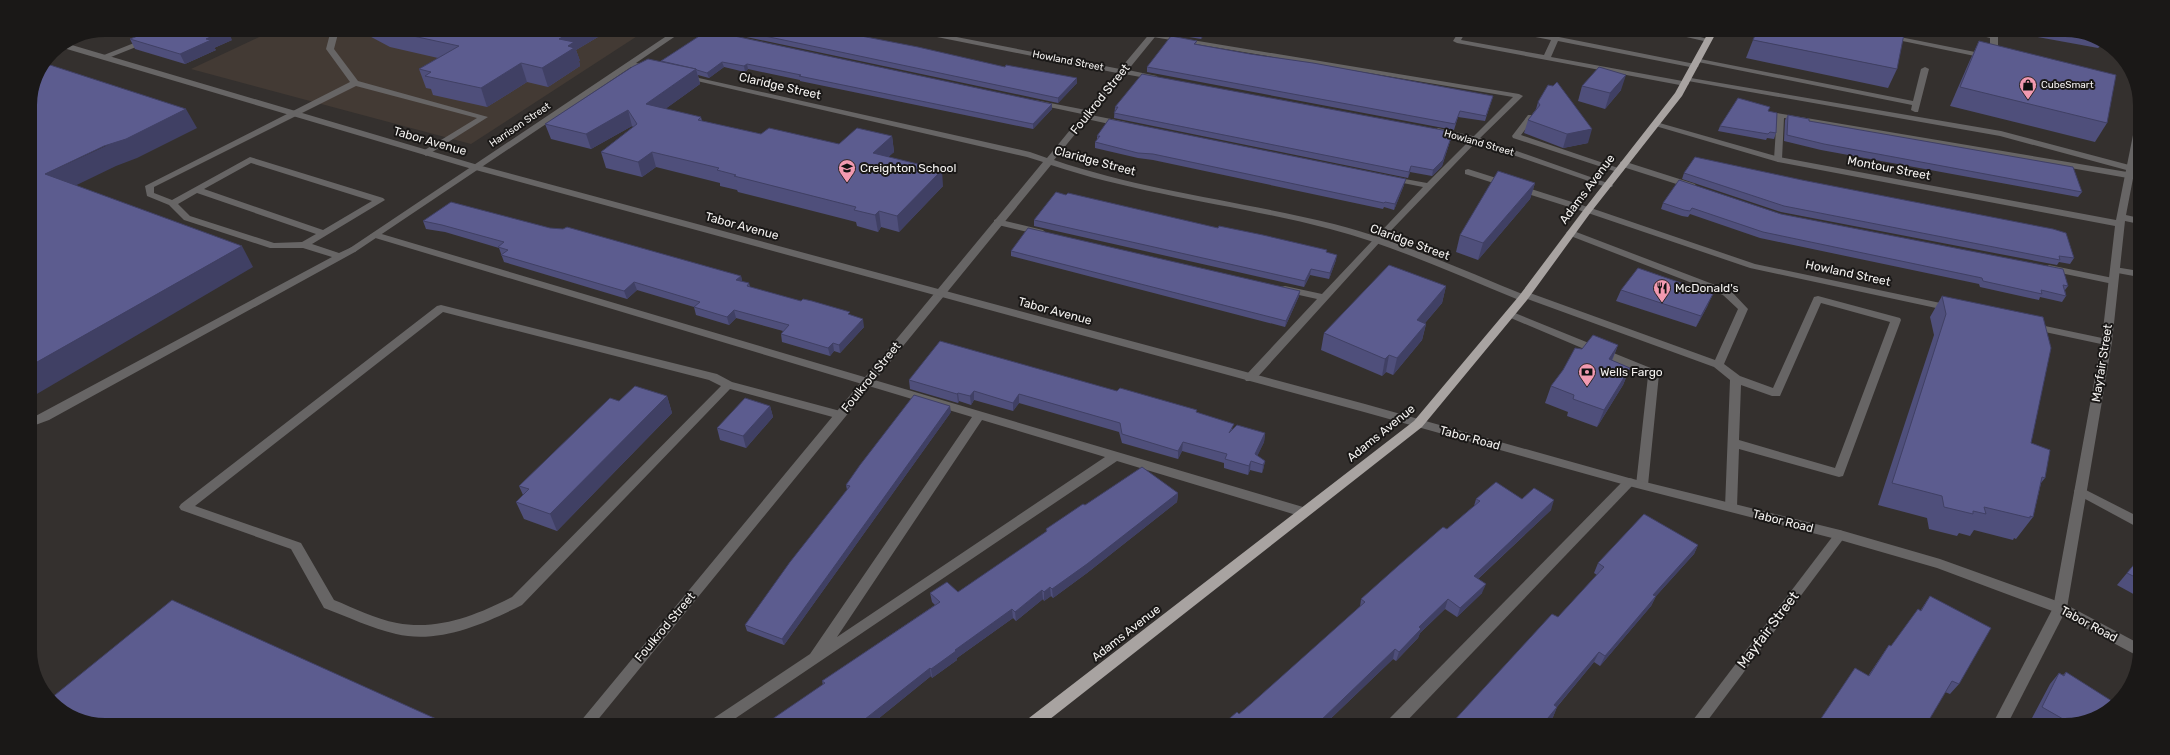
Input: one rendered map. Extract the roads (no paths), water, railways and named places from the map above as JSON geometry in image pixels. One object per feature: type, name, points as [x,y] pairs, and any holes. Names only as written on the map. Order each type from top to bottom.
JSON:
[{"type":"highway","name":"Adams Avenue","points":[[1040,718],[1303,512],[1418,424],[1525,296],[1588,210],[1656,124],[1687,82],[1710,37]]},
{"type":"street","points":[[333,37],[330,49],[355,83],[484,117],[426,153]]},
{"type":"street","name":"Harrison Street","points":[[37,420],[352,250],[670,37]]},
{"type":"street","points":[[726,37],[731,38]]},
{"type":"street","name":"Howland Street","points":[[947,37],[1163,80]]},
{"type":"street","name":"Foulkrod Street","points":[[590,718],[868,382],[997,222],[1050,162],[1151,37]]},
{"type":"street","points":[[1177,37],[1519,96],[1376,241],[1250,378]]},
{"type":"street","points":[[1459,37],[1457,41],[1547,58],[1913,118],[2001,134],[2133,173]]},
{"type":"street","points":[[1547,58],[1555,37]]},
{"type":"street","points":[[1566,37],[1917,104]]},
{"type":"street","points":[[1893,37],[1994,58],[1995,37]]},
{"type":"street","points":[[103,57],[154,38]]},
{"type":"street","name":"Tabor Avenue","points":[[69,47],[475,168],[1418,424]]},
{"type":"street","points":[[630,64],[655,70]]},
{"type":"street","points":[[1913,118],[1925,69]]},
{"type":"street","name":"Claridge Street","points":[[678,75],[1030,154],[1073,170],[1334,228],[1376,241],[1718,365],[1736,379],[1776,393],[1818,299],[1896,320],[1839,473],[1734,443]]},
{"type":"street","points":[[339,256],[304,245],[273,246],[187,218],[172,203],[150,194],[149,186],[355,83]]},
{"type":"street","points":[[1030,101],[1135,126]]},
{"type":"street","points":[[1778,159],[1780,115],[2133,173]]},
{"type":"street","points":[[1531,117],[1516,136],[1705,191]]},
{"type":"street","name":"Montour Street","points":[[1656,124],[1778,159],[2120,221],[2133,221]]},
{"type":"street","name":"Howland Street","points":[[1426,129],[1474,140],[1609,185]]},
{"type":"street","points":[[172,203],[250,160],[380,200],[304,245]]},
{"type":"street","name":"Howland Street","points":[[1468,172],[1588,210],[1753,266],[1963,311]]},
{"type":"street","name":"Mayfair Street","points":[[2003,718],[2060,608],[2107,342],[2120,221],[2133,173]]},
{"type":"street","points":[[1383,176],[1429,186]]},
{"type":"street","points":[[195,190],[324,233]]},
{"type":"street","points":[[997,222],[1052,235]]},
{"type":"street","points":[[1571,233],[1727,293],[1743,309],[1718,365]]},
{"type":"street","points":[[375,235],[1303,512]]},
{"type":"street","points":[[2039,266],[2114,275],[2133,274]]},
{"type":"street","points":[[1277,287],[1324,297]]},
{"type":"street","points":[[728,385],[516,601],[487,616],[444,630],[398,629],[328,604],[296,546],[185,507],[441,308],[713,377],[728,385],[840,416]]},
{"type":"street","points":[[1400,718],[1636,483],[1654,374],[1510,314]]},
{"type":"street","points":[[2017,323],[2107,342]]},
{"type":"street","points":[[1731,507],[1736,379]]},
{"type":"street","points":[[815,658],[980,415]]},
{"type":"street","name":"Tabor Road","points":[[1418,424],[1636,483],[1840,535],[1940,564],[2060,608],[2133,647]]},
{"type":"street","points":[[725,718],[1116,456]]},
{"type":"street","points":[[2080,490],[2133,520]]},
{"type":"street","name":"Mayfair Street","points":[[1702,718],[1840,535]]},
{"type":"place","name":"CubeSmart","points":[[2028,100]]},
{"type":"place","name":"Creighton School","points":[[847,183]]},
{"type":"place","name":"McDonald's","points":[[1662,303]]},
{"type":"place","name":"Wells Fargo","points":[[1587,387]]}]
